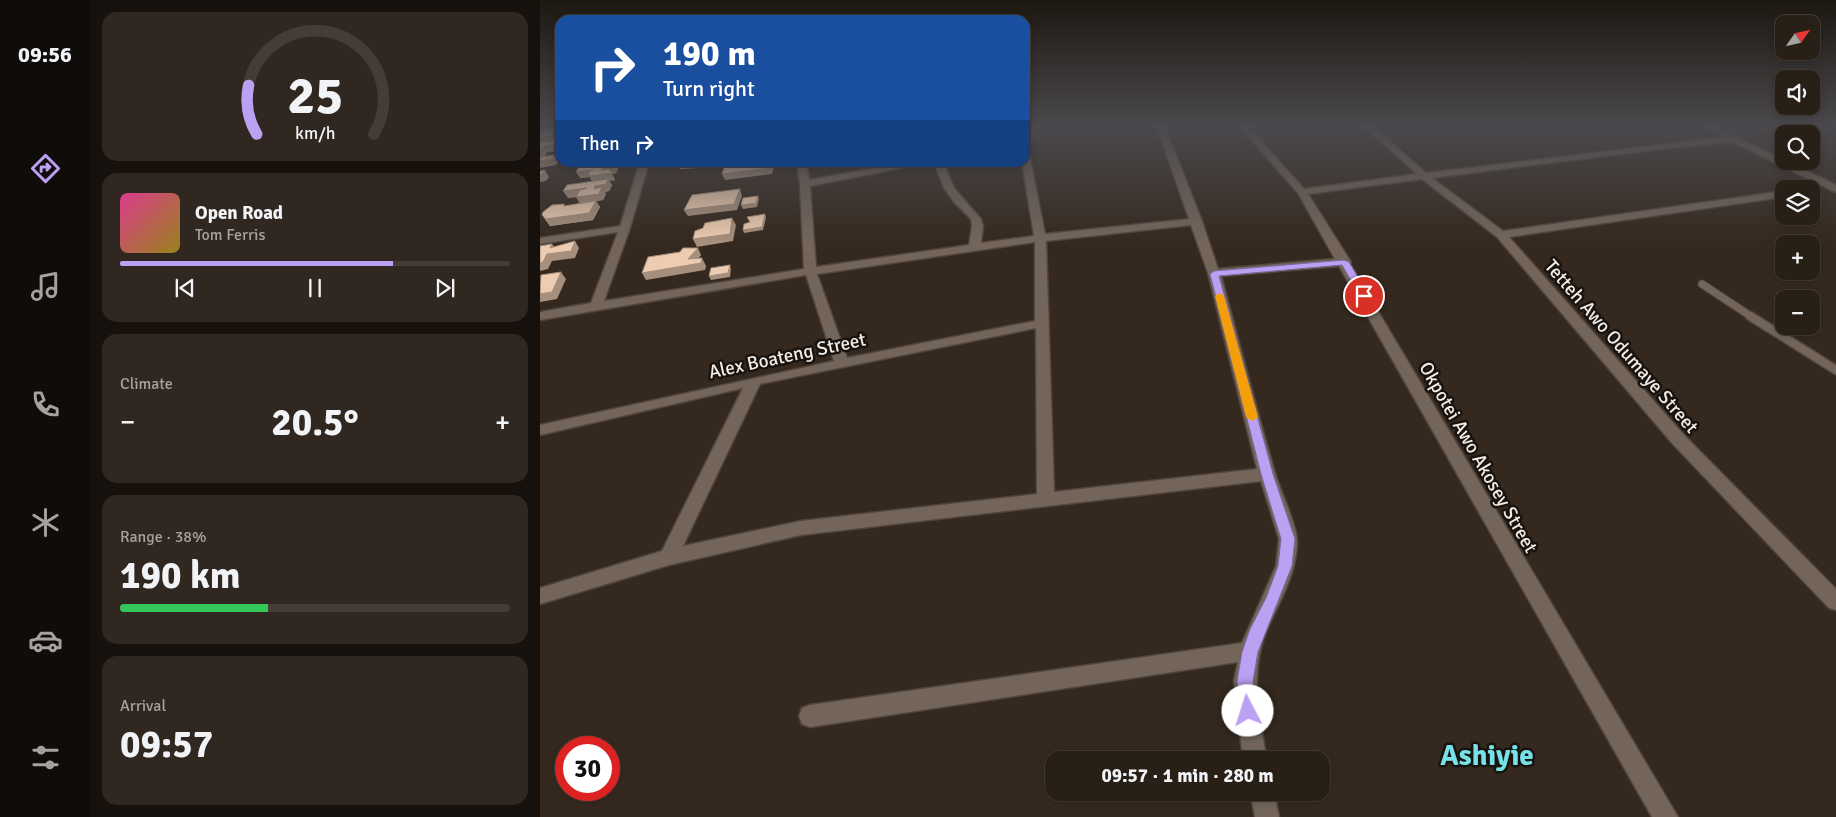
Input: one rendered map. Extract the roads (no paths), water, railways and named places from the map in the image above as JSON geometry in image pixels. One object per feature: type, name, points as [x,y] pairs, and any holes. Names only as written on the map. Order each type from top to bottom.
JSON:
[{"type":"street","points":[[1175,165],[1197,221],[1214,274],[1267,474],[1288,539],[1285,566],[1273,599],[1257,629],[1250,652],[1245,681],[1249,726],[1254,751]]},
{"type":"street","name":"Okpotei Awo Akosey Street","points":[[1278,165],[1302,192],[1344,262],[1548,617],[1666,817]]},
{"type":"street","name":"Tetteh Awo Odumaye Street","points":[[1411,165],[1501,234],[1677,438],[1836,602]]},
{"type":"street","points":[[1302,192],[1515,165]]},
{"type":"street","points":[[1788,165],[1835,188]]},
{"type":"street","points":[[596,306],[625,228],[643,167]]},
{"type":"street","points":[[802,167],[806,184],[810,271],[842,363]]},
{"type":"street","points":[[806,184],[899,167]]},
{"type":"street","points":[[940,167],[951,192],[977,219],[979,231],[974,247]]},
{"type":"street","points":[[1027,167],[1040,238],[1046,499]]},
{"type":"street","points":[[1820,190],[1835,188]]},
{"type":"street","points":[[1501,234],[1775,195]]},
{"type":"street","points":[[540,316],[810,271],[974,247],[1197,221]]},
{"type":"street","points":[[540,240],[625,228]]},
{"type":"street","points":[[1214,274],[1344,262]]},
{"type":"street","name":"Alex Boateng Street","points":[[540,430],[754,381],[1043,323]]},
{"type":"street","points":[[669,557],[754,381]]},
{"type":"street","points":[[540,596],[669,557],[801,528],[1267,474]]},
{"type":"street","points":[[810,716],[1250,652]]},
{"type":"street","points":[[1264,801],[1267,817]]},
{"type":"lane","points":[[1702,284],[1802,350],[1836,370]]},
{"type":"district","name":"Ashiyie","points":[[1487,755]]}]
